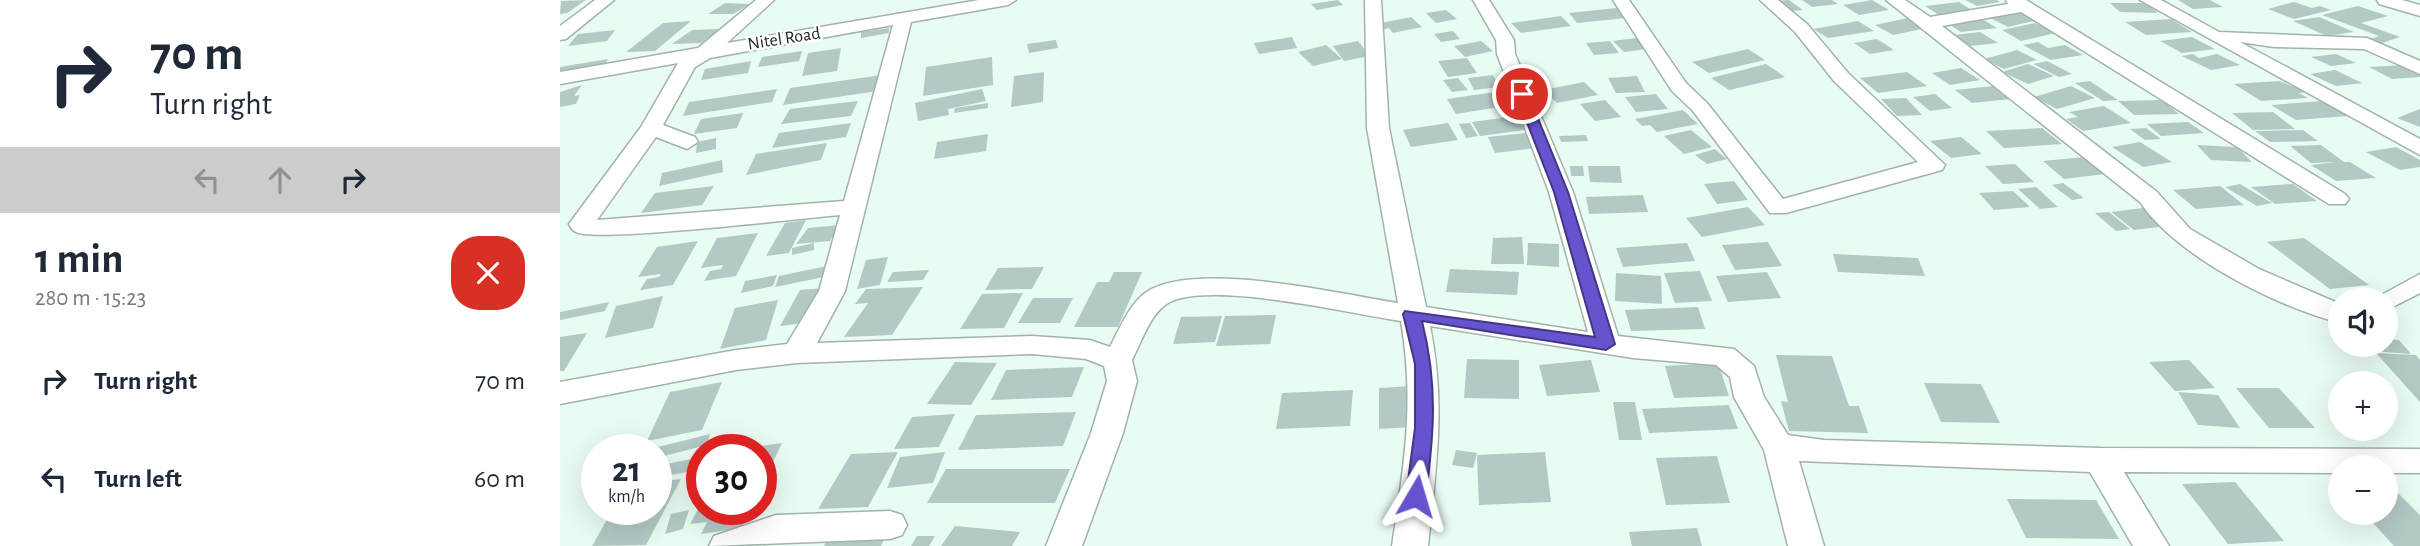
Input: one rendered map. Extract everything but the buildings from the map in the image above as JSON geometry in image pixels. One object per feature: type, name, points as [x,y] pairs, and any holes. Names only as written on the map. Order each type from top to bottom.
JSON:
[{"type":"street","points":[[560,35],[606,0]]},
{"type":"street","points":[[766,0],[708,51],[688,63],[652,128],[580,224],[584,228],[621,227],[853,207]]},
{"type":"street","name":"Nitel Road","points":[[560,78],[1008,0]]},
{"type":"street","points":[[1373,0],[1378,128],[1411,314],[1423,364],[1425,428],[1410,546]]},
{"type":"street","points":[[1481,0],[1505,40],[1506,54],[1561,192],[1606,344]]},
{"type":"street","points":[[1621,0],[1679,88],[1700,107],[1778,208],[1934,165],[1841,77],[1801,28],[1768,0]]},
{"type":"street","points":[[1894,0],[2149,197],[2169,225],[2255,276],[2315,307],[2328,311]]},
{"type":"street","points":[[2148,0],[2420,148]]},
{"type":"street","points":[[2385,0],[2420,10]]},
{"type":"street","points":[[2399,0],[2420,10]]},
{"type":"street","points":[[1927,23],[2019,3],[2337,199]]},
{"type":"street","points":[[797,353],[832,291],[903,20]]},
{"type":"street","points":[[2207,32],[2274,42],[2367,44],[2420,68]]},
{"type":"street","points":[[652,128],[687,142]]},
{"type":"street","points":[[2398,295],[2420,282]]},
{"type":"street","points":[[1064,546],[1111,420],[1122,381],[1117,360],[1154,300],[1182,288],[1212,287],[1261,291],[1606,344],[1724,356],[1744,373],[1749,397],[1766,430],[1779,446],[1806,546]]},
{"type":"street","points":[[560,393],[736,360],[797,353],[1032,345],[1090,350],[1117,360]]},
{"type":"street","points":[[1779,446],[1824,452],[2100,460],[2420,461]]},
{"type":"street","points":[[2100,460],[2151,546]]},
{"type":"street","points":[[727,546],[776,529],[890,525]]},
{"type":"route","points":[[1416,496],[1425,428],[1423,364],[1411,314],[1606,344],[1561,192],[1522,94]]}]
